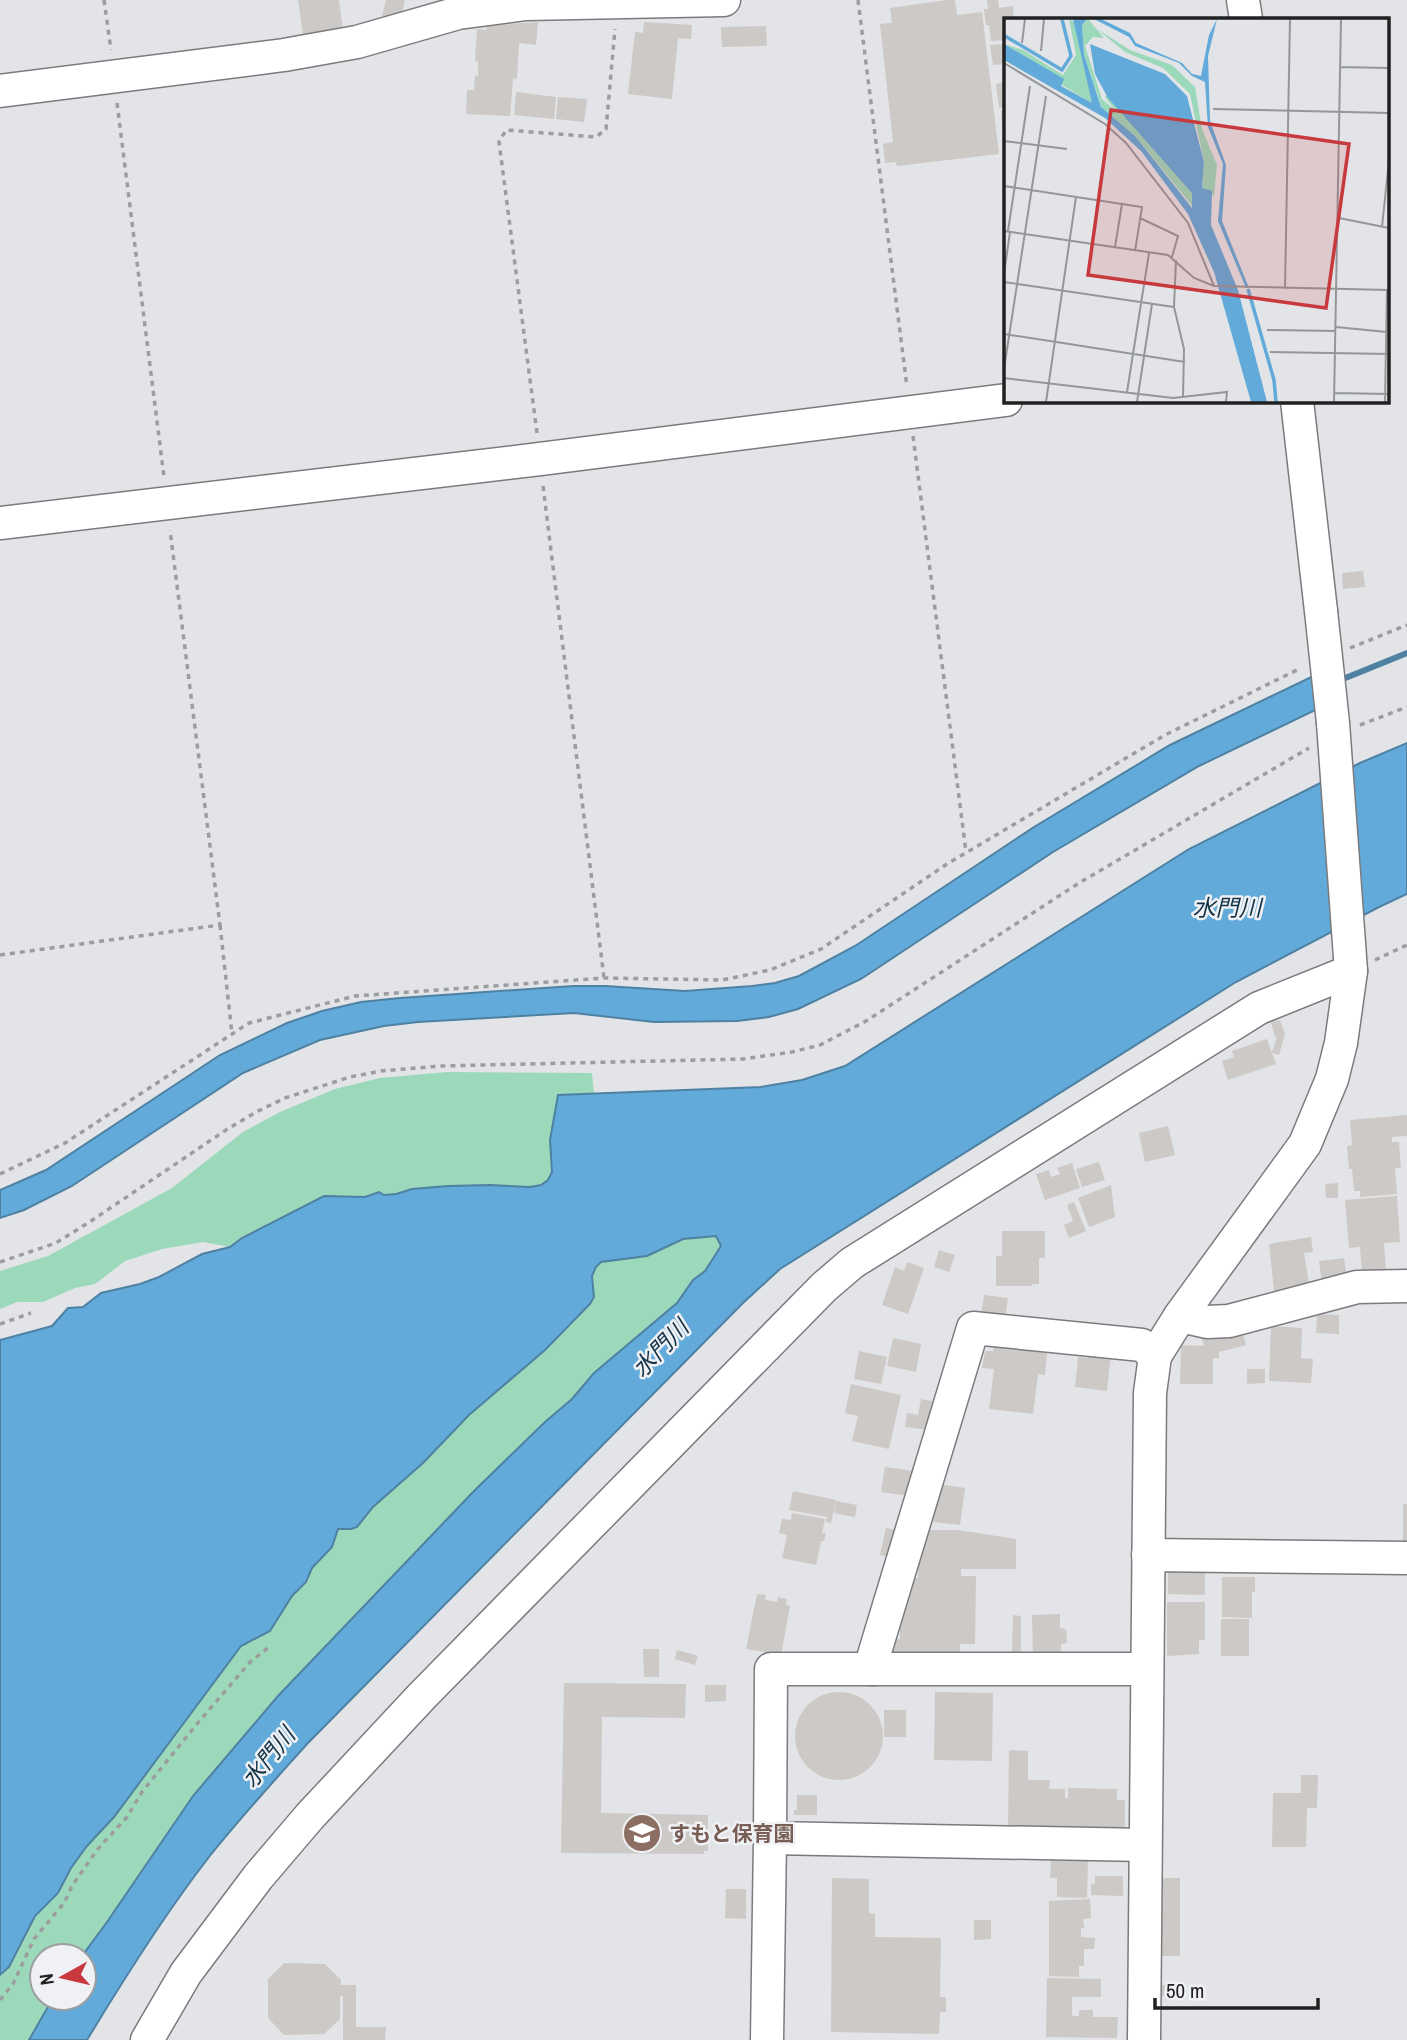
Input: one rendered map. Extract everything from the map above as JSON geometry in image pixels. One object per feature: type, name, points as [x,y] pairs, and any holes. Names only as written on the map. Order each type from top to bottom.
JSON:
[{"type":"street","points":[[0,91],[284,55],[357,41],[458,13],[526,4],[724,0]]},
{"type":"street","points":[[1243,0],[1245,18]]},
{"type":"street","points":[[0,523],[1004,400]]},
{"type":"street","points":[[1144,2040],[1150,1393],[1155,1356],[1180,1317],[1305,1144],[1332,1079],[1341,1043],[1351,971],[1333,737],[1297,402]]},
{"type":"street","points":[[146,2040],[186,1973],[258,1877],[310,1816],[422,1696],[824,1287],[852,1263],[1259,1008],[1351,971]]},
{"type":"street","points":[[1180,1317],[1207,1322],[1229,1321],[1357,1287],[1407,1286]]},
{"type":"street","points":[[872,1669],[973,1328],[1142,1346],[1155,1356]]},
{"type":"street","points":[[1148,1555],[1407,1558]]},
{"type":"street","points":[[767,2040],[771,1669],[1147,1669]]},
{"type":"street","points":[[770,1838],[1146,1845]]},
{"type":"path","points":[[104,0],[232,1034]]},
{"type":"path","points":[[858,0],[966,853]]},
{"type":"path","points":[[1349,649],[1407,625]]},
{"type":"path","points":[[0,1174],[65,1143],[249,1023],[355,996],[604,978],[722,979],[769,970],[821,950],[966,853],[1165,735],[1284,675],[1310,665]]},
{"type":"path","points":[[0,1262],[56,1243],[256,1112],[285,1098],[350,1077],[381,1071],[440,1066],[743,1059],[820,1045],[866,1021],[1113,862],[1333,737],[1407,707]]},
{"type":"path","points":[[0,955],[220,925]]},
{"type":"path","points":[[0,1324],[31,1312]]},
{"type":"path","points":[[0,2000],[13,1984],[34,1939],[64,1903],[72,1886],[97,1850],[251,1661],[268,1648]]},
{"type":"green space","points":[[447,1072],[592,1073],[594,1093],[558,1095],[550,1140],[552,1172],[548,1180],[541,1185],[448,1186],[412,1189],[396,1194],[383,1195],[379,1192],[356,1197],[275,1222],[230,1247],[203,1242],[162,1249],[125,1261],[95,1284],[75,1288],[43,1302],[17,1302],[0,1309],[0,1271],[48,1256],[172,1188],[243,1132],[280,1112],[335,1089],[380,1078]]},
{"type":"green space","points":[[716,1236],[721,1246],[705,1271],[693,1280],[677,1303],[594,1373],[572,1399],[474,1491],[278,1696],[193,1796],[92,1942],[28,1942],[28,2012],[45,2012],[29,2040],[0,2040],[0,1975],[9,1967],[35,1916],[58,1893],[87,1846],[114,1817],[241,1646],[270,1631],[292,1596],[306,1582],[312,1568],[332,1547],[338,1529],[357,1527],[373,1507],[423,1463],[469,1415],[545,1350],[590,1304],[595,1267],[601,1262],[647,1256],[683,1239]]},
{"type":"water","points":[[1330,668],[1334,701],[1199,766],[1053,852],[861,979],[798,1009],[769,1017],[737,1021],[654,1022],[574,1013],[418,1022],[384,1026],[320,1040],[243,1073],[72,1186],[24,1210],[0,1218],[0,1190],[46,1170],[220,1055],[287,1023],[322,1011],[361,1002],[400,998],[573,986],[685,991],[775,983],[799,976],[855,946],[1034,827],[1170,745]]},
{"type":"water","name":"水門川","points":[[1407,743],[1407,894],[1236,982],[780,1269],[743,1303],[307,1744],[192,1879],[145,1947],[87,2040],[29,2040],[45,2012],[98,2012],[98,1942],[92,1942],[193,1796],[278,1696],[474,1491],[572,1399],[594,1373],[677,1303],[693,1280],[705,1271],[721,1246],[716,1236],[683,1239],[647,1256],[601,1262],[596,1267],[592,1276],[594,1297],[590,1304],[545,1350],[469,1415],[423,1463],[373,1507],[357,1527],[338,1529],[332,1547],[312,1568],[306,1582],[292,1596],[270,1631],[241,1646],[114,1817],[87,1846],[58,1893],[35,1916],[9,1967],[0,1975],[0,1340],[52,1326],[68,1308],[83,1307],[101,1293],[140,1284],[202,1254],[230,1247],[242,1238],[324,1196],[365,1197],[379,1192],[384,1195],[396,1194],[412,1189],[448,1186],[541,1185],[548,1180],[552,1172],[550,1140],[558,1095],[761,1087],[802,1080],[845,1066],[1189,849],[1360,763]]},
{"type":"building","points":[[298,0],[339,0],[343,30],[303,35]]},
{"type":"building","points":[[386,0],[405,0],[401,18],[382,16]]},
{"type":"building","points":[[955,0],[957,15],[982,12],[999,154],[897,166],[896,162],[885,163],[883,144],[893,142],[880,24],[892,23],[890,8]]},
{"type":"building","points":[[987,0],[998,0],[999,8],[1013,6],[1014,18],[1004,18],[1004,40],[991,41],[984,9],[988,9]]},
{"type":"building","points":[[538,22],[536,45],[519,43],[517,79],[513,78],[510,116],[466,114],[467,90],[474,90],[475,75],[478,76],[478,62],[475,61],[477,29]]},
{"type":"building","points":[[644,22],[692,25],[691,39],[678,38],[672,99],[628,94],[635,32],[643,33]]},
{"type":"building","points":[[766,26],[767,46],[722,47],[721,27]]},
{"type":"building","points":[[1004,44],[1004,64],[993,65],[990,45]]},
{"type":"building","points":[[1004,82],[1004,107],[999,108],[996,84]]},
{"type":"building","points":[[516,92],[556,97],[554,119],[514,115]]},
{"type":"building","points":[[558,97],[587,99],[584,122],[556,119]]},
{"type":"building","points":[[1001,111],[1004,111],[1004,148]]},
{"type":"building","points":[[1363,571],[1365,587],[1343,589],[1342,573]]},
{"type":"building","points":[[1280,1020],[1285,1034],[1279,1055],[1272,1053],[1277,1036],[1275,1037],[1271,1022]]},
{"type":"building","points":[[1267,1039],[1276,1064],[1228,1080],[1222,1061],[1234,1057],[1232,1051]]},
{"type":"building","points":[[1407,1115],[1407,1136],[1392,1137],[1392,1142],[1399,1142],[1401,1168],[1395,1168],[1397,1194],[1360,1197],[1360,1191],[1354,1191],[1352,1169],[1349,1169],[1347,1146],[1352,1145],[1350,1120]]},
{"type":"building","points":[[1168,1126],[1175,1155],[1145,1162],[1139,1133]]},
{"type":"building","points":[[1099,1162],[1105,1180],[1082,1187],[1076,1169]]},
{"type":"building","points":[[1072,1163],[1080,1188],[1045,1200],[1036,1174],[1049,1170],[1051,1177],[1060,1174],[1057,1168]]},
{"type":"building","points":[[1338,1183],[1338,1198],[1326,1198],[1325,1184]]},
{"type":"building","points":[[1111,1185],[1115,1217],[1089,1227],[1078,1198]]},
{"type":"building","points":[[1397,1196],[1400,1242],[1384,1243],[1386,1270],[1362,1272],[1360,1247],[1349,1248],[1345,1200]]},
{"type":"building","points":[[1074,1202],[1086,1231],[1069,1238],[1064,1225],[1073,1221],[1067,1205]]},
{"type":"building","points":[[1002,1231],[1045,1231],[1045,1258],[1039,1258],[1039,1284],[996,1286],[996,1256],[1002,1256]]},
{"type":"building","points":[[1311,1237],[1313,1252],[1304,1253],[1310,1290],[1275,1299],[1269,1244]]},
{"type":"building","points":[[939,1250],[955,1255],[949,1272],[934,1267]]},
{"type":"building","points":[[1344,1258],[1348,1285],[1323,1289],[1319,1261]]},
{"type":"building","points":[[907,1262],[924,1268],[908,1314],[882,1305],[895,1267],[904,1271]]},
{"type":"building","points":[[984,1295],[1008,1298],[1004,1325],[980,1322]]},
{"type":"building","points":[[1317,1314],[1339,1315],[1339,1334],[1316,1333]]},
{"type":"building","points":[[1271,1326],[1302,1328],[1301,1358],[1313,1359],[1311,1383],[1269,1381]]},
{"type":"building","points":[[1241,1328],[1246,1345],[1219,1352],[1219,1358],[1213,1358],[1213,1384],[1180,1384],[1181,1345],[1204,1346],[1202,1338]]},
{"type":"building","points":[[893,1338],[921,1344],[916,1372],[887,1366]]},
{"type":"building","points":[[995,1338],[1048,1344],[1045,1375],[1038,1374],[1033,1414],[989,1409],[994,1369],[982,1368],[985,1351],[993,1351]]},
{"type":"building","points":[[1088,1350],[1111,1353],[1107,1391],[1075,1387],[1078,1357],[1087,1358]]},
{"type":"building","points":[[859,1351],[887,1357],[881,1384],[854,1379]]},
{"type":"building","points":[[1247,1369],[1265,1369],[1265,1383],[1247,1384]]},
{"type":"building","points":[[851,1384],[901,1395],[889,1449],[852,1441],[858,1416],[845,1413]]},
{"type":"building","points":[[921,1399],[941,1403],[936,1431],[905,1427],[907,1413],[918,1415]]},
{"type":"building","points":[[885,1467],[920,1472],[916,1497],[881,1492]]},
{"type":"building","points":[[936,1484],[965,1488],[960,1525],[933,1522]]},
{"type":"building","points":[[793,1491],[836,1500],[831,1523],[826,1522],[827,1517],[789,1510]]},
{"type":"building","points":[[836,1501],[857,1505],[855,1517],[834,1513]]},
{"type":"building","points":[[1403,1504],[1407,1504],[1407,1546],[1403,1546]]},
{"type":"building","points":[[792,1513],[825,1519],[822,1533],[826,1533],[824,1541],[821,1541],[816,1565],[782,1558],[787,1535],[779,1533],[782,1519],[791,1520]]},
{"type":"building","points":[[886,1528],[901,1531],[895,1558],[880,1555]]},
{"type":"building","points":[[923,1530],[958,1530],[1016,1539],[1016,1569],[961,1569],[961,1576],[976,1576],[975,1644],[960,1644],[960,1658],[891,1657],[892,1639],[900,1639],[900,1600],[907,1578],[918,1578],[919,1544]]},
{"type":"building","points":[[1168,1569],[1205,1569],[1205,1595],[1168,1594]]},
{"type":"building","points":[[1222,1577],[1255,1577],[1252,1618],[1222,1617]]},
{"type":"building","points":[[757,1594],[766,1595],[765,1600],[777,1602],[778,1597],[787,1599],[786,1605],[790,1606],[781,1655],[746,1649]]},
{"type":"building","points":[[1167,1602],[1205,1602],[1205,1640],[1199,1640],[1199,1654],[1167,1656]]},
{"type":"building","points":[[1060,1614],[1060,1628],[1066,1629],[1067,1643],[1061,1644],[1061,1657],[1033,1658],[1032,1615]]},
{"type":"building","points":[[1013,1615],[1021,1616],[1021,1653],[1012,1653]]},
{"type":"building","points":[[1221,1619],[1249,1619],[1249,1656],[1221,1656]]},
{"type":"building","points":[[643,1649],[659,1649],[659,1677],[644,1677]]},
{"type":"building","points":[[677,1650],[698,1656],[695,1665],[675,1659]]},
{"type":"building","points":[[564,1683],[686,1684],[685,1718],[602,1717],[601,1813],[708,1815],[708,1851],[704,1851],[704,1854],[561,1853]]},
{"type":"building","points":[[705,1685],[726,1685],[726,1701],[705,1702]]},
{"type":"building","points":[[839,1692],[856,1696],[870,1705],[879,1719],[883,1736],[879,1753],[870,1767],[856,1776],[839,1780],[822,1776],[808,1767],[799,1753],[795,1736],[799,1719],[808,1705],[822,1696]]},
{"type":"building","points":[[935,1692],[993,1693],[992,1761],[934,1760]]},
{"type":"building","points":[[884,1710],[906,1710],[906,1737],[884,1737]]},
{"type":"building","points":[[1009,1750],[1028,1751],[1028,1780],[1050,1780],[1049,1789],[1065,1789],[1065,1798],[1068,1798],[1068,1788],[1117,1789],[1117,1800],[1125,1800],[1125,1832],[1008,1830]]},
{"type":"building","points":[[1301,1775],[1318,1775],[1317,1808],[1307,1808],[1306,1847],[1272,1847],[1273,1793],[1301,1793]]},
{"type":"building","points":[[797,1795],[817,1795],[817,1815],[794,1815],[794,1810],[797,1810]]},
{"type":"building","points":[[1051,1860],[1088,1861],[1087,1898],[1057,1897],[1057,1878],[1050,1878]]},
{"type":"building","points":[[1095,1876],[1123,1876],[1123,1896],[1091,1895],[1091,1884],[1095,1884]]},
{"type":"building","points":[[832,1878],[869,1879],[869,1913],[875,1914],[875,1937],[941,1938],[940,1997],[946,1997],[946,2012],[940,2012],[939,2034],[831,2032]]},
{"type":"building","points":[[1158,1878],[1180,1878],[1180,1956],[1158,1956]]},
{"type":"building","points":[[726,1889],[746,1889],[746,1919],[725,1918]]},
{"type":"building","points":[[1090,1899],[1091,1918],[1083,1919],[1081,1937],[1095,1938],[1094,1949],[1084,1949],[1084,1966],[1079,1966],[1079,1977],[1049,1976],[1049,1901]]},
{"type":"building","points":[[974,1920],[991,1920],[991,1939],[974,1940]]},
{"type":"building","points":[[284,1963],[325,1964],[341,1980],[341,1985],[356,1985],[356,2027],[386,2027],[385,2040],[343,2040],[343,1996],[340,1996],[340,2019],[324,2034],[284,2035],[268,2018],[268,1979]]},
{"type":"building","points":[[1047,1978],[1101,1979],[1101,1997],[1072,1997],[1072,2016],[1079,2016],[1079,2010],[1093,2010],[1093,2017],[1118,2017],[1117,2038],[1046,2037]]},
{"type":"building","points":[[1159,1985],[1175,1985],[1175,1996],[1159,1996]]},
{"type":"waterway","points":[[1338,681],[1407,653]]},
{"type":"place","name":"すもと保育園","points":[[642,1833]]}]
